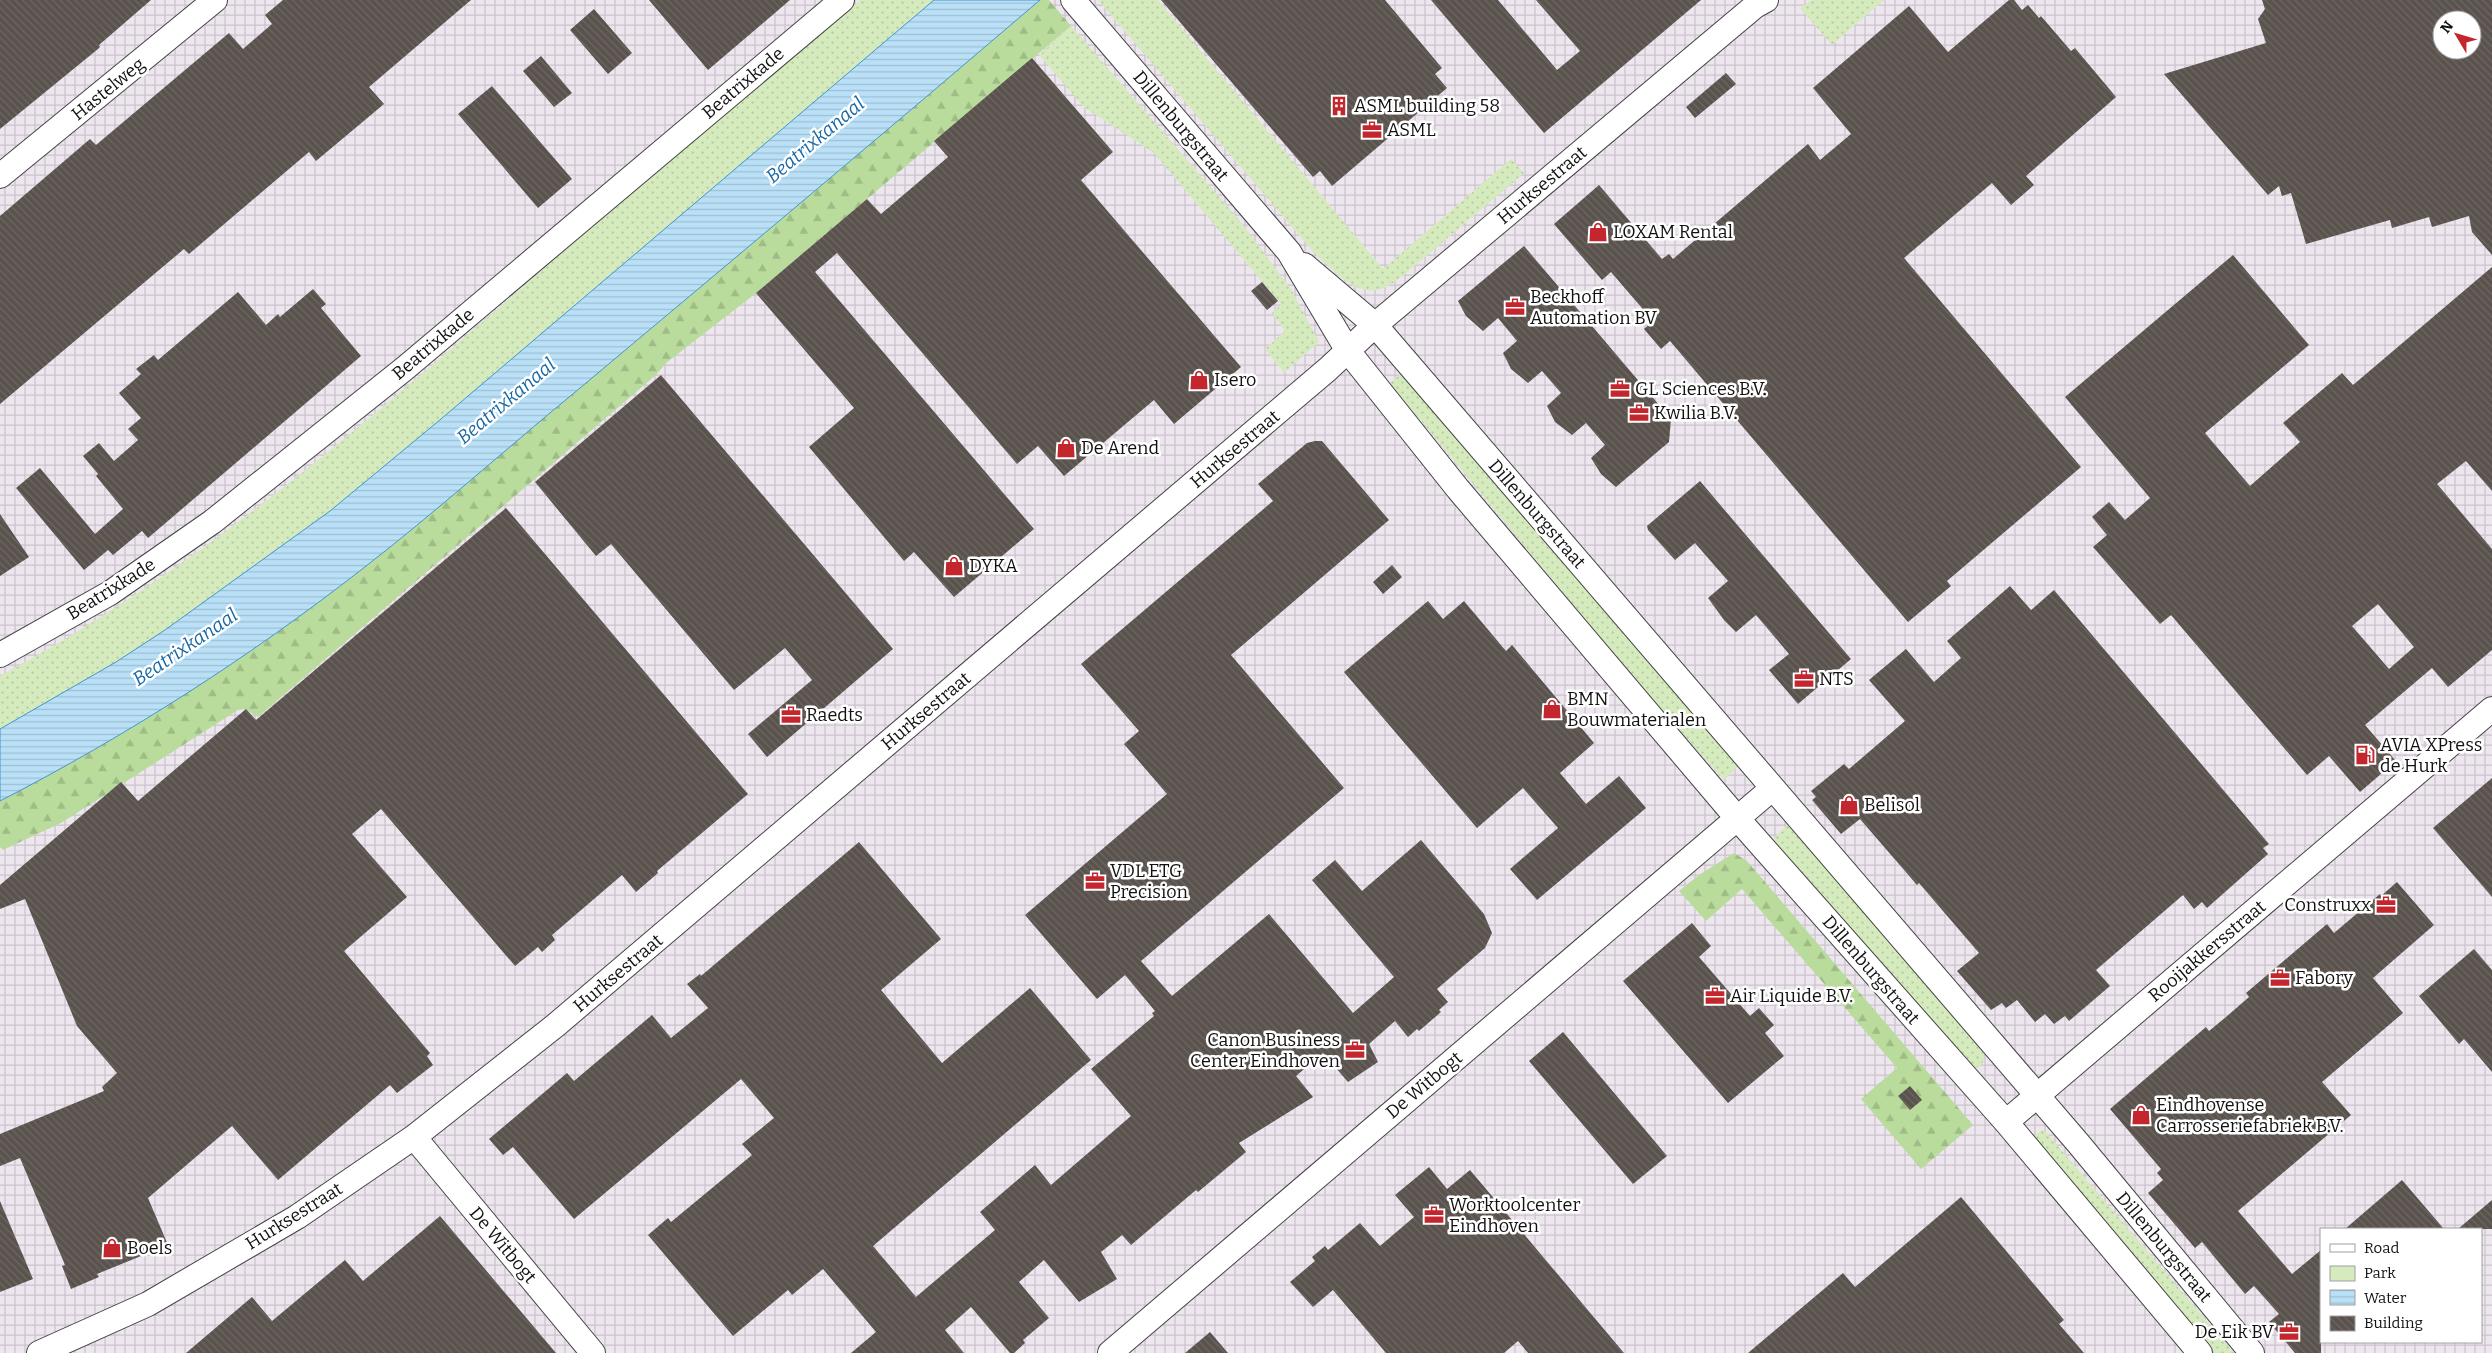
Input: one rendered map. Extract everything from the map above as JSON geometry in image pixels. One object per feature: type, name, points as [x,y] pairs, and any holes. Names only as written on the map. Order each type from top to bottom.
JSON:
[{"type":"street","name":"Hastelweg","points":[[0,176],[216,0]]},
{"type":"street","name":"Beatrixkade","points":[[0,654],[110,593],[212,522],[404,369],[842,0]]},
{"type":"street","name":"Dillenburgstraat","points":[[1073,0],[1289,252],[1375,325],[2078,1143],[2252,1353]]},
{"type":"street","name":"Hurksestraat","points":[[39,1353],[148,1304],[297,1217],[414,1137],[556,1025],[1348,351],[1375,325],[1754,6],[1766,0]]},
{"type":"street","name":"Dillenburgstraat","points":[[1289,252],[1348,351],[1458,489],[1737,818],[2006,1122],[2200,1353]]},
{"type":"street","name":"Rooijakkersstraat","points":[[2036,1096],[2492,709]]},
{"type":"street","points":[[1737,818],[1773,788]]},
{"type":"street","name":"De Witbogt","points":[[1110,1353],[1737,818]]},
{"type":"street","points":[[2006,1122],[2036,1096]]},
{"type":"street","name":"De Witbogt","points":[[414,1137],[592,1353]]},
{"type":"shaded area","points":[[0,0],[2492,0],[2492,1353],[0,1353]]},
{"type":"green space","points":[[860,0],[934,0],[330,511],[116,663],[0,729],[0,676],[72,635],[142,590],[277,492],[406,387]]},
{"type":"green space","points":[[1040,0],[1049,0],[1071,26],[755,294],[666,363],[657,374],[258,717],[245,709],[238,710],[61,823],[3,850],[0,847],[0,801],[95,749],[186,694],[275,634],[361,570],[444,503]]},
{"type":"green space","points":[[1098,0],[1158,0],[1383,269],[1511,159],[1524,173],[1392,284],[1384,288],[1365,290],[1338,275],[1316,255]]},
{"type":"green space","points":[[1812,0],[1884,0],[1832,45],[1800,8]]},
{"type":"green space","points":[[1071,26],[1240,221],[1291,289],[1319,342],[1284,373],[1265,349],[1285,331],[1272,313],[1281,304],[1154,153],[1084,107],[1039,55]]},
{"type":"green space","points":[[1403,372],[1739,765],[1724,780],[1635,680],[1390,383]]},
{"type":"green space","points":[[1789,823],[1984,1054],[1984,1061],[1979,1067],[1970,1069],[1961,1062],[1773,839]]},
{"type":"green space","points":[[1734,853],[1747,861],[1973,1125],[1921,1169],[1861,1099],[1897,1068],[1742,889],[1706,921],[1679,891],[1699,875]]},
{"type":"green space","points":[[2041,1130],[2046,1132],[2234,1353],[2213,1353],[2034,1142],[2034,1136]]},
{"type":"water","name":"Beatrixkanaal","points":[[934,0],[1040,0],[444,503],[361,570],[275,634],[186,694],[95,749],[0,801],[0,729],[116,662],[165,630],[330,511]]},
{"type":"building","points":[[0,0],[151,0],[99,45],[98,49],[0,129]]},
{"type":"building","points":[[283,0],[471,0],[369,87],[384,104],[316,161],[309,152],[189,254],[184,249],[0,404],[0,216],[90,139],[96,145],[229,33],[243,49],[272,24],[265,15]]},
{"type":"building","points":[[649,0],[790,0],[708,70]]},
{"type":"building","name":"ASML building 58","points":[[1161,0],[1385,0],[1442,68],[1435,74],[1447,88],[1332,186],[1320,171],[1313,177]]},
{"type":"building","points":[[1431,0],[1498,0],[1557,70],[1580,51],[1536,0],[1701,0],[1544,133]]},
{"type":"building","points":[[2009,0],[2014,0],[2022,10],[2028,5],[2039,18],[2041,16],[2071,51],[2075,48],[2116,97],[2026,176],[2034,185],[2011,205],[1992,183],[1904,258],[2081,467],[1947,581],[1951,586],[1908,622],[1670,341],[1661,349],[1644,329],[1653,321],[1611,272],[1602,280],[1554,224],[1599,185],[1662,259],[1669,254],[1673,259],[1808,144],[1820,160],[1851,134],[1813,88],[1909,6],[1948,52]]},
{"type":"building","points":[[2262,0],[2492,0],[2492,255],[2472,232],[2469,216],[2432,227],[2429,217],[2392,228],[2390,220],[2306,244],[2291,193],[2282,196],[2279,186],[2268,195],[2164,74],[2266,43],[2258,19],[2265,9]]},
{"type":"building","points":[[594,9],[632,53],[608,74],[570,30]]},
{"type":"building","points":[[541,56],[572,93],[554,107],[523,71]]},
{"type":"building","points":[[1032,58],[1113,152],[1081,180],[1241,367],[1174,424],[1154,400],[1064,476],[1038,446],[1017,464],[837,253],[815,272],[1034,529],[954,597],[914,552],[904,561],[809,447],[854,408],[756,293],[867,199],[881,214],[948,157],[934,141]]},
{"type":"building","points":[[1726,73],[1736,84],[1695,118],[1686,107]]},
{"type":"building","points":[[492,86],[572,179],[538,208],[458,114]]},
{"type":"building","points":[[1524,246],[1671,419],[1669,442],[1616,487],[1601,474],[1591,458],[1605,445],[1586,423],[1572,435],[1555,422],[1547,406],[1561,393],[1542,371],[1528,383],[1511,369],[1503,353],[1517,341],[1498,318],[1483,331],[1466,316],[1458,301]]},
{"type":"building","points":[[2233,255],[2309,345],[2205,433],[2250,486],[2300,442],[2283,423],[2342,373],[2353,385],[2492,267],[2492,491],[2466,461],[2437,484],[2492,549],[2492,650],[2448,687],[2432,668],[2365,725],[2396,761],[2360,792],[2329,756],[2307,775],[2171,615],[2160,624],[2093,547],[2107,535],[2092,517],[2109,502],[2125,520],[2150,498],[2065,397]],"holes":[[[2378,604],[2414,647],[2389,669],[2352,626]]]},
{"type":"building","points":[[1262,282],[1278,301],[1267,310],[1251,291]]},
{"type":"building","points":[[313,289],[326,304],[321,308],[361,356],[148,538],[142,531],[113,555],[108,550],[84,570],[16,488],[40,468],[95,534],[123,509],[96,476],[98,474],[83,456],[99,443],[114,461],[138,440],[128,429],[141,418],[119,393],[141,374],[136,369],[154,355],[158,360],[238,292],[266,325],[278,314],[280,317]]},
{"type":"building","points":[[661,375],[893,649],[767,757],[748,734],[812,680],[785,648],[734,690],[611,544],[596,556],[535,482]]},
{"type":"building","points":[[1322,441],[1389,520],[1231,655],[1344,788],[1141,961],[1172,996],[1269,914],[1353,1013],[1394,977],[1312,880],[1335,860],[1362,891],[1421,840],[1484,914],[1492,933],[1485,948],[1437,989],[1448,1002],[1439,1010],[1441,1012],[1419,1031],[1417,1029],[1408,1037],[1395,1021],[1369,1044],[1378,1062],[1348,1082],[1323,1053],[1296,1076],[1313,1097],[1239,1143],[1246,1152],[1198,1192],[1196,1190],[1131,1245],[1122,1235],[1101,1252],[1117,1279],[1079,1302],[1044,1260],[1019,1282],[1049,1318],[1023,1340],[1025,1343],[1014,1353],[1010,1353],[971,1307],[945,1330],[964,1353],[851,1353],[876,1332],[823,1269],[792,1295],[788,1290],[733,1336],[648,1235],[668,1218],[671,1222],[752,1155],[742,1144],[774,1118],[741,1079],[574,1219],[513,1147],[503,1155],[489,1139],[567,1073],[574,1081],[652,1015],[671,1038],[708,1008],[687,984],[700,974],[701,976],[859,842],[941,939],[881,990],[942,1063],[1030,988],[1091,1060],[873,1246],[916,1297],[995,1230],[980,1212],[1035,1165],[1051,1185],[1131,1116],[1091,1069],[1154,1016],[1152,1013],[1155,1011],[1125,975],[1097,999],[1025,915],[1167,794],[1124,744],[1139,731],[1081,664],[1273,501],[1258,484],[1307,443]]},
{"type":"building","points":[[1700,481],[1851,659],[1798,704],[1769,670],[1789,654],[1756,615],[1736,632],[1724,620],[1708,598],[1728,581],[1695,543],[1675,560],[1648,530],[1647,526]]},
{"type":"building","points":[[506,508],[748,794],[657,871],[658,873],[636,892],[622,875],[552,935],[555,940],[542,952],[538,947],[515,966],[381,809],[352,834],[407,897],[344,951],[430,1053],[427,1056],[433,1065],[397,1093],[390,1085],[278,1180],[232,1126],[148,1198],[168,1245],[97,1274],[99,1277],[71,1289],[62,1266],[65,1265],[20,1158],[0,1166],[0,1134],[104,1091],[102,1087],[117,1073],[77,1026],[25,899],[0,909],[0,885],[121,782],[138,801],[246,709],[256,720]]},
{"type":"building","points":[[0,514],[29,557],[0,576]]},
{"type":"building","points":[[1392,565],[1402,577],[1383,594],[1373,582]]},
{"type":"building","points":[[2010,586],[2031,610],[2054,590],[2269,844],[2263,848],[2268,854],[2207,908],[2202,902],[2194,909],[2183,895],[2096,970],[2110,986],[2069,1021],[2065,1016],[2054,1024],[2045,1014],[2035,1022],[2017,1000],[2006,1008],[2002,1003],[1991,1010],[1957,971],[1979,953],[1919,883],[1917,885],[1860,819],[1841,834],[1812,800],[1816,797],[1811,791],[1844,764],[1849,769],[1905,721],[1869,680],[1906,649],[1934,682],[1961,658],[1947,641]]},
{"type":"building","points":[[1428,601],[1443,619],[1464,601],[1506,651],[1512,645],[1594,743],[1560,773],[1586,804],[1619,776],[1646,808],[1537,900],[1510,869],[1558,828],[1523,788],[1477,828],[1344,672]]},
{"type":"building","points":[[2492,778],[2492,897],[2433,828]]},
{"type":"building","points":[[2397,882],[2434,925],[2373,978],[2403,1013],[2322,1082],[2351,1115],[2238,1211],[2292,1274],[2320,1251],[2321,1353],[2295,1353],[2269,1322],[2279,1314],[2254,1286],[2245,1294],[2202,1242],[2195,1248],[2148,1193],[2163,1180],[2157,1173],[2161,1169],[2110,1109],[2206,1027],[2209,1031],[2226,1017],[2249,997],[2246,993],[2327,924],[2334,933],[2380,894],[2381,896]]},
{"type":"building","points":[[1692,923],[1711,946],[1699,957],[1750,1016],[1759,1008],[1774,1025],[1765,1033],[1784,1056],[1728,1103],[1623,981]]},
{"type":"building","points":[[2474,949],[2492,970],[2492,1072],[2464,1039],[2459,1044],[2419,996]]},
{"type":"building","points":[[1563,1032],[1667,1156],[1633,1184],[1529,1061]]},
{"type":"building","points":[[1910,1086],[1922,1100],[1910,1110],[1898,1096]]},
{"type":"building","points":[[1429,1167],[1447,1189],[1470,1170],[1624,1353],[1528,1353],[1518,1341],[1504,1353],[1386,1353],[1333,1290],[1313,1307],[1290,1282],[1315,1261],[1312,1257],[1325,1246],[1328,1250],[1360,1223],[1380,1246],[1414,1217],[1395,1195]]},
{"type":"building","points":[[2402,1180],[2443,1228],[2346,1228]]},
{"type":"building","points":[[1961,1197],[2064,1320],[2059,1324],[2084,1353],[1748,1353],[1843,1273],[1855,1287]]},
{"type":"building","points":[[2492,1200],[2492,1229],[2459,1228]]},
{"type":"building","points":[[0,1201],[33,1279],[0,1292]]},
{"type":"building","points":[[440,1216],[556,1353],[186,1353],[252,1297],[272,1321],[345,1260],[363,1281]]},
{"type":"building","points":[[1210,1332],[1228,1353],[1185,1353]]},
{"type":"place","name":"ASML building 58","points":[[1339,106]]},
{"type":"place","name":"ASML","points":[[1372,130]]},
{"type":"place","name":"LOXAM Rental","points":[[1598,232]]},
{"type":"place","name":"Beckhoff Automation BV","points":[[1515,307]]},
{"type":"place","name":"Isero","points":[[1199,380]]},
{"type":"place","name":"GL Sciences B.V.","points":[[1620,389]]},
{"type":"place","name":"Kwilia B.V.","points":[[1639,413]]},
{"type":"place","name":"De Arend","points":[[1066,448]]},
{"type":"place","name":"DYKA","points":[[954,566]]},
{"type":"place","name":"NTS","points":[[1804,679]]},
{"type":"place","name":"BMN Bouwmaterialen","points":[[1552,709]]},
{"type":"place","name":"Raedts","points":[[791,715]]},
{"type":"place","name":"AVIA XPress de Hurk","points":[[2365,755]]},
{"type":"place","name":"Belisol","points":[[1849,805]]},
{"type":"place","name":"VDL ETG Precision","points":[[1095,881]]},
{"type":"place","name":"Construxx","points":[[2386,905]]},
{"type":"place","name":"Fabory","points":[[2280,978]]},
{"type":"place","name":"Air Liquide B.V.","points":[[1715,996]]},
{"type":"place","name":"Canon Business Center Eindhoven","points":[[1355,1050]]},
{"type":"place","name":"Eindhovense Carrosseriefabriek B.V.","points":[[2141,1115]]},
{"type":"place","name":"Worktoolcenter Eindhoven","points":[[1434,1215]]},
{"type":"place","name":"Boels","points":[[112,1248]]},
{"type":"place","name":"De Eik BV","points":[[2289,1332]]}]
